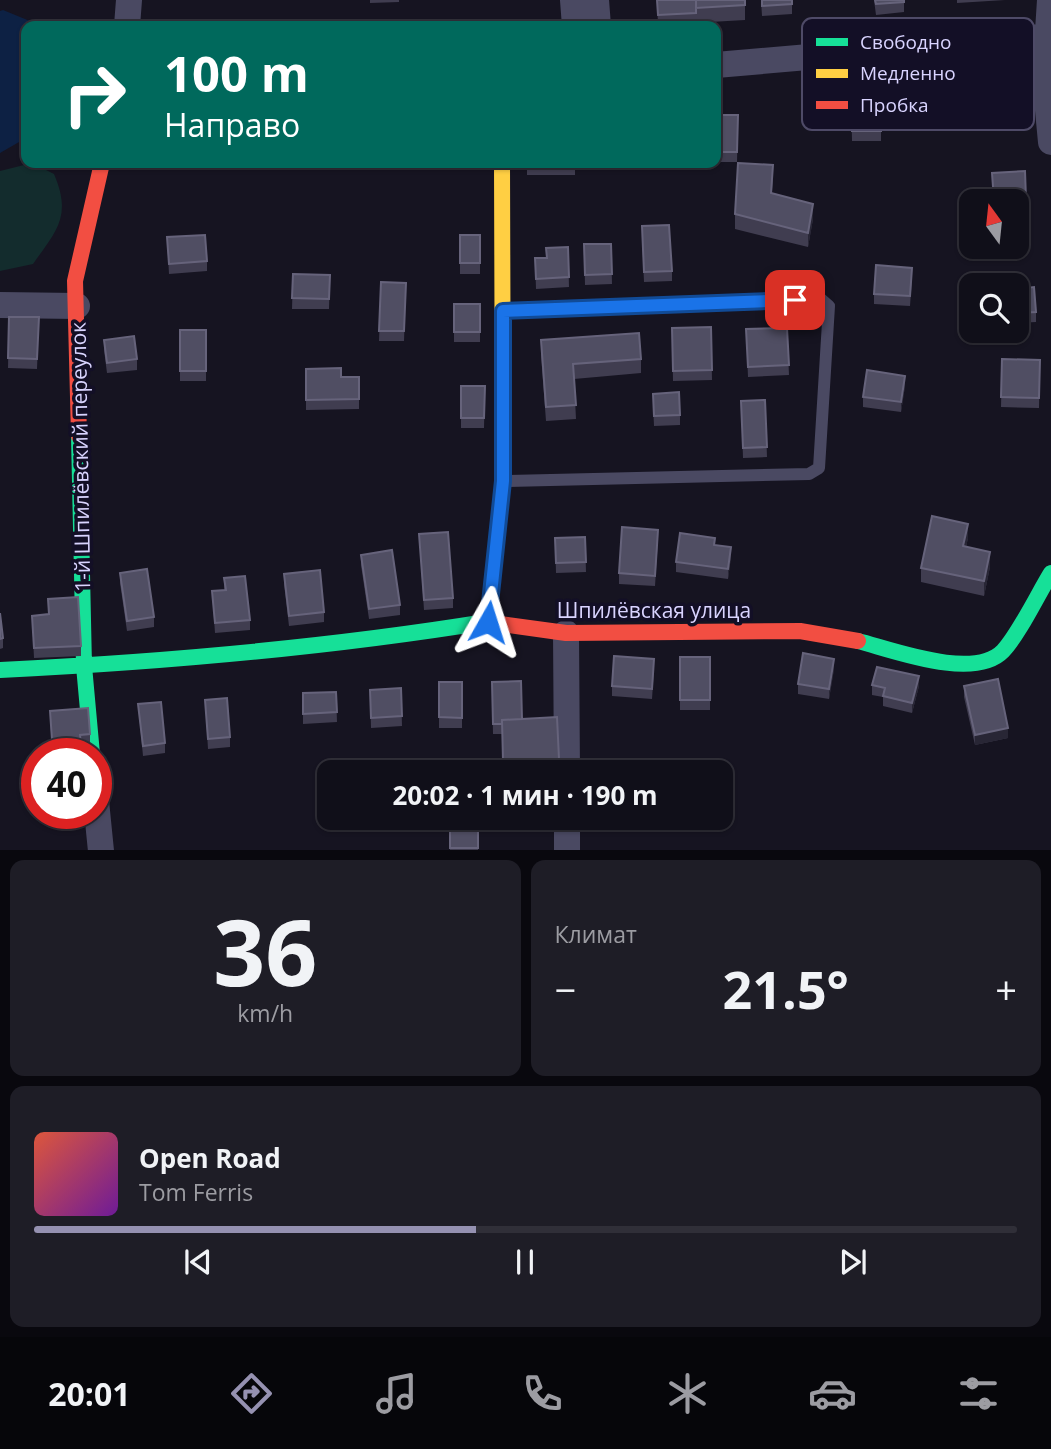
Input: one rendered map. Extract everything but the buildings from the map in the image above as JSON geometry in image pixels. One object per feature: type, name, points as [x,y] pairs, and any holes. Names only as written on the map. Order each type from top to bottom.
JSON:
[{"type":"street","points":[[127,21],[129,0]]},
{"type":"street","points":[[573,0],[575,21]]},
{"type":"street","points":[[596,0],[598,21]]},
{"type":"street","points":[[1050,0],[1045,78],[1051,142]]},
{"type":"street","points":[[721,65],[802,58]]},
{"type":"street","name":"1-й Шпилёвский переулок","points":[[91,738],[84,666],[75,281],[101,168]]},
{"type":"street","points":[[488,622],[503,481],[502,168]]},
{"type":"street","points":[[0,305],[77,306]]},
{"type":"street","name":"Шпилёвская улица","points":[[0,670],[84,666],[362,642],[488,622],[566,633],[800,631],[839,635],[950,664],[978,663],[1002,652],[1051,573]]},
{"type":"street","points":[[566,633],[567,760]]},
{"type":"street","points":[[99,829],[101,850]]},
{"type":"street","points":[[567,830],[567,850]]},
{"type":"lane","points":[[503,311],[821,299],[829,306],[819,468],[808,474],[503,481]]},
{"type":"green space","points":[[21,166],[21,168],[42,168],[54,174],[62,201],[62,212],[55,232],[33,264],[0,271],[0,171]]},
{"type":"water","points":[[0,11],[30,21],[21,21],[21,141],[0,153]]},
{"type":"traffic: fast","points":[[79,436],[84,666],[91,738]]},
{"type":"traffic: fast","points":[[858,641],[933,661],[973,663],[990,660],[1009,644],[1051,573]]},
{"type":"traffic: fast","points":[[0,670],[244,653],[486,622]]},
{"type":"traffic: slow","points":[[488,622],[503,481],[502,168]]},
{"type":"traffic: jam","points":[[79,436],[75,281],[101,168]]},
{"type":"traffic: jam","points":[[486,622],[566,633],[800,631],[858,641]]},
{"type":"route","points":[[488,622],[503,481],[503,311],[795,300]]}]
